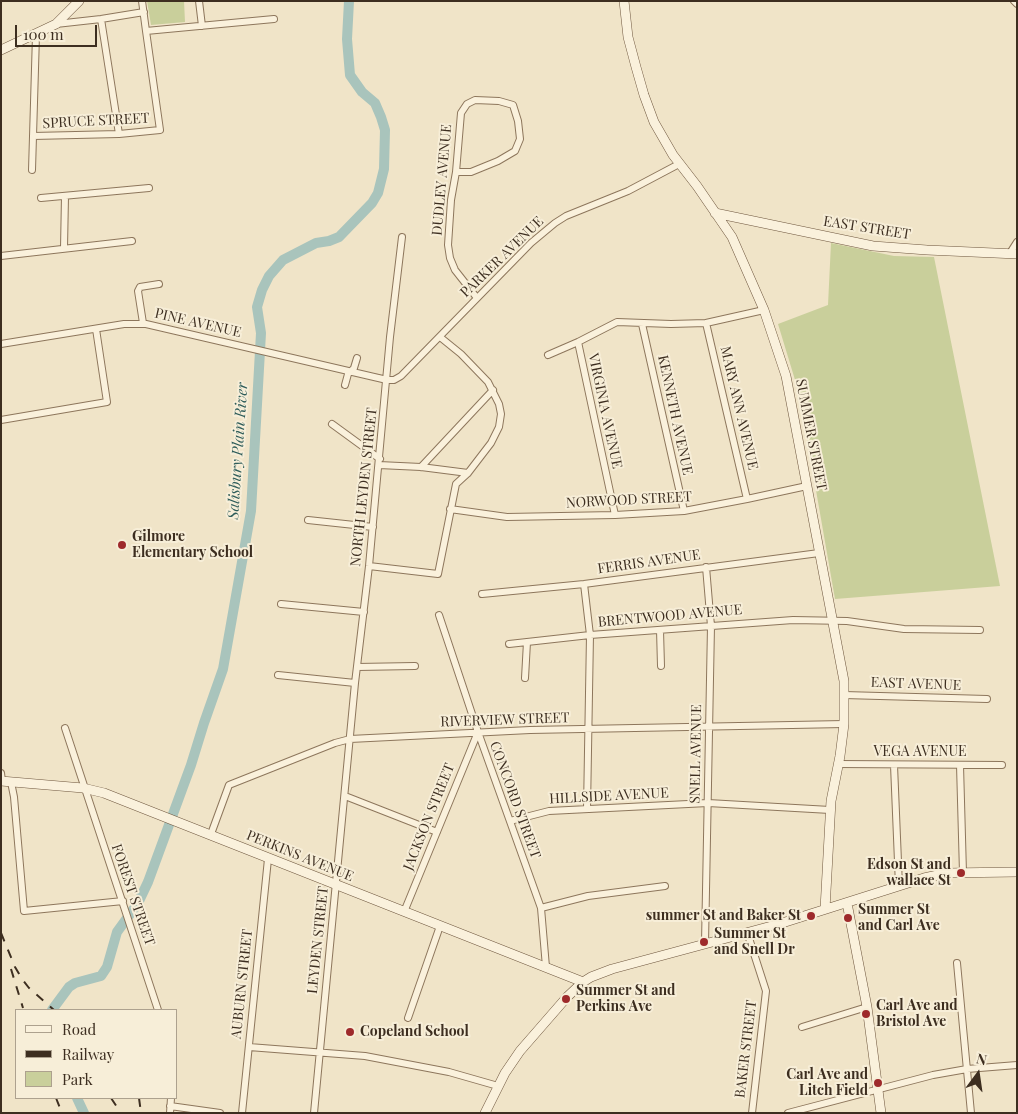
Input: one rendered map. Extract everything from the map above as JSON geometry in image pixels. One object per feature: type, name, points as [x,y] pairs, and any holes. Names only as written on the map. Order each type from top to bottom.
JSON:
[{"type":"street","points":[[1,50],[56,24],[80,1]]},
{"type":"street","points":[[142,1],[146,31],[274,19]]},
{"type":"street","points":[[199,1],[202,26]]},
{"type":"street","name":"SUMMER STREET","points":[[624,1],[628,37],[644,95],[662,137],[737,248],[764,310],[786,376],[844,681],[844,724],[830,810],[825,909]]},
{"type":"street","points":[[56,24],[144,12]]},
{"type":"street","points":[[101,19],[119,134]]},
{"type":"street","name":"SPRUCE STREET","points":[[33,136],[119,134],[160,130],[146,31]]},
{"type":"street","points":[[32,170],[36,34]]},
{"type":"street","name":"DUDLEY AVENUE","points":[[456,172],[471,172],[512,154],[520,143],[516,112],[510,104],[499,101],[475,100],[464,106],[461,115],[449,227],[450,258],[455,270],[477,298]]},
{"type":"street","name":"PARKER AVENUE","points":[[387,380],[394,380],[401,376],[554,223],[566,216],[628,191],[680,164]]},
{"type":"street","points":[[41,198],[149,188]]},
{"type":"street","points":[[64,248],[65,196]]},
{"type":"street","name":"EAST STREET","points":[[715,213],[873,246],[1014,254]]},
{"type":"street","name":"NORTH LEYDEN STREET","points":[[350,739],[402,237]]},
{"type":"street","points":[[1,256],[132,241]]},
{"type":"street","points":[[1014,254],[1017,242]]},
{"type":"street","points":[[143,323],[138,291],[143,287],[159,284]]},
{"type":"street","points":[[548,355],[617,322],[642,324],[706,323],[764,310]]},
{"type":"street","name":"PINE AVENUE","points":[[1,344],[143,323],[387,380]]},
{"type":"street","name":"MARY ANN AVENUE","points":[[706,323],[748,500]]},
{"type":"street","name":"KENNETH AVENUE","points":[[642,324],[684,511]]},
{"type":"street","points":[[1,420],[107,402],[96,329]]},
{"type":"street","points":[[369,566],[438,574],[456,484],[468,473],[491,443],[499,427],[500,409],[485,378],[440,337]]},
{"type":"street","name":"VIRGINIA AVENUE","points":[[578,342],[615,515]]},
{"type":"street","points":[[345,385],[348,374],[354,368],[357,358]]},
{"type":"street","points":[[421,467],[492,390]]},
{"type":"street","points":[[332,424],[379,462],[468,473]]},
{"type":"street","name":"NORWOOD STREET","points":[[450,509],[507,517],[615,515],[684,511],[748,500],[807,486]]},
{"type":"street","points":[[308,520],[373,527]]},
{"type":"street","name":"FERRIS AVENUE","points":[[482,594],[584,584],[819,552]]},
{"type":"street","name":"SNELL AVENUE","points":[[705,943],[710,626],[706,567]]},
{"type":"street","points":[[584,584],[590,635],[587,809]]},
{"type":"street","points":[[281,604],[364,612]]},
{"type":"street","name":"CONCORD STREET","points":[[439,616],[541,908],[546,967]]},
{"type":"street","name":"BRENTWOOD AVENUE","points":[[509,644],[590,635],[774,621],[832,620],[904,629],[980,630]]},
{"type":"street","points":[[660,630],[661,666]]},
{"type":"street","points":[[524,678],[527,642]]},
{"type":"street","points":[[357,668],[415,666]]},
{"type":"street","points":[[278,675],[355,683]]},
{"type":"street","name":"EAST AVENUE","points":[[844,694],[988,699]]},
{"type":"street","name":"RIVERVIEW STREET","points":[[211,834],[229,785],[335,743],[350,739],[478,732],[844,724]]},
{"type":"street","name":"FOREST STREET","points":[[65,728],[83,788],[123,901],[158,1009]]},
{"type":"street","name":"JACKSON STREET","points":[[404,912],[478,732]]},
{"type":"street","name":"LEYDEN STREET","points":[[314,1113],[350,739]]},
{"type":"street","name":"VEGA AVENUE","points":[[838,764],[1002,764]]},
{"type":"street","points":[[894,765],[899,886]]},
{"type":"street","points":[[960,765],[963,873]]},
{"type":"street","points":[[4,779],[14,797],[24,911],[123,901]]},
{"type":"street","name":"PERKINS AVENUE","points":[[4,779],[83,788],[104,793],[583,982]]},
{"type":"street","points":[[345,796],[437,832]]},
{"type":"street","name":"HILLSIDE AVENUE","points":[[510,821],[549,811],[708,803],[830,810]]},
{"type":"street","name":"AUBURN STREET","points":[[242,1113],[268,859]]},
{"type":"street","points":[[485,1113],[508,1068],[520,1051],[583,982],[612,969],[847,903],[932,876],[947,873],[1017,872]]},
{"type":"street","points":[[541,908],[588,896],[665,886]]},
{"type":"street","points":[[847,903],[867,1007],[882,1113]]},
{"type":"street","points":[[408,1018],[440,926]]},
{"type":"street","name":"BAKER STREET","points":[[747,932],[766,991],[752,1113]]},
{"type":"street","points":[[957,963],[971,1113]]},
{"type":"street","points":[[802,1027],[867,1007]]},
{"type":"street","points":[[248,1048],[365,1056],[449,1072],[498,1086]]},
{"type":"street","points":[[788,1113],[933,1075],[967,1069],[1017,1065]]},
{"type":"street","points":[[170,1109],[220,1113]]},
{"type":"green space","points":[[147,1],[184,1],[185,22],[151,25]]},
{"type":"green space","points":[[831,243],[894,256],[934,257],[1000,586],[835,599],[799,393],[778,324],[828,305]]},
{"type":"waterway","name":"Salisbury Plain River","points":[[53,1009],[69,987],[75,983],[101,976],[107,967],[117,932],[138,903],[148,882],[191,765],[223,669],[251,511],[261,333],[257,307],[262,290],[269,276],[283,260],[316,243],[339,237],[372,203],[378,193],[384,169],[385,130],[375,103],[362,92],[350,75],[347,39],[349,1]]},
{"type":"waterway","name":"Salisbury Plain River","points":[[77,1099],[84,1113]]},
{"type":"railway","points":[[1,933],[22,979],[29,988],[53,1009]]},
{"type":"railway","points":[[11,969],[23,1008]]},
{"type":"railway","points":[[56,1099],[62,1113]]},
{"type":"railway","points":[[112,1099],[121,1113]]},
{"type":"railway","points":[[139,1099],[141,1113]]},
{"type":"place","name":"Gilmore Elementary School","points":[[122,545]]},
{"type":"place","name":"Edson St and wallace St","points":[[961,873]]},
{"type":"place","name":"summer St and Baker St","points":[[811,916]]},
{"type":"place","name":"Summer St and Carl Ave","points":[[848,918]]},
{"type":"place","name":"Summer St and Snell Dr","points":[[704,942]]},
{"type":"place","name":"Summer St and Perkins Ave","points":[[566,999]]},
{"type":"place","name":"Carl Ave and Bristol Ave","points":[[866,1014]]},
{"type":"place","name":"Copeland School","points":[[350,1032]]},
{"type":"place","name":"Carl Ave and Litch Field","points":[[878,1083]]}]
